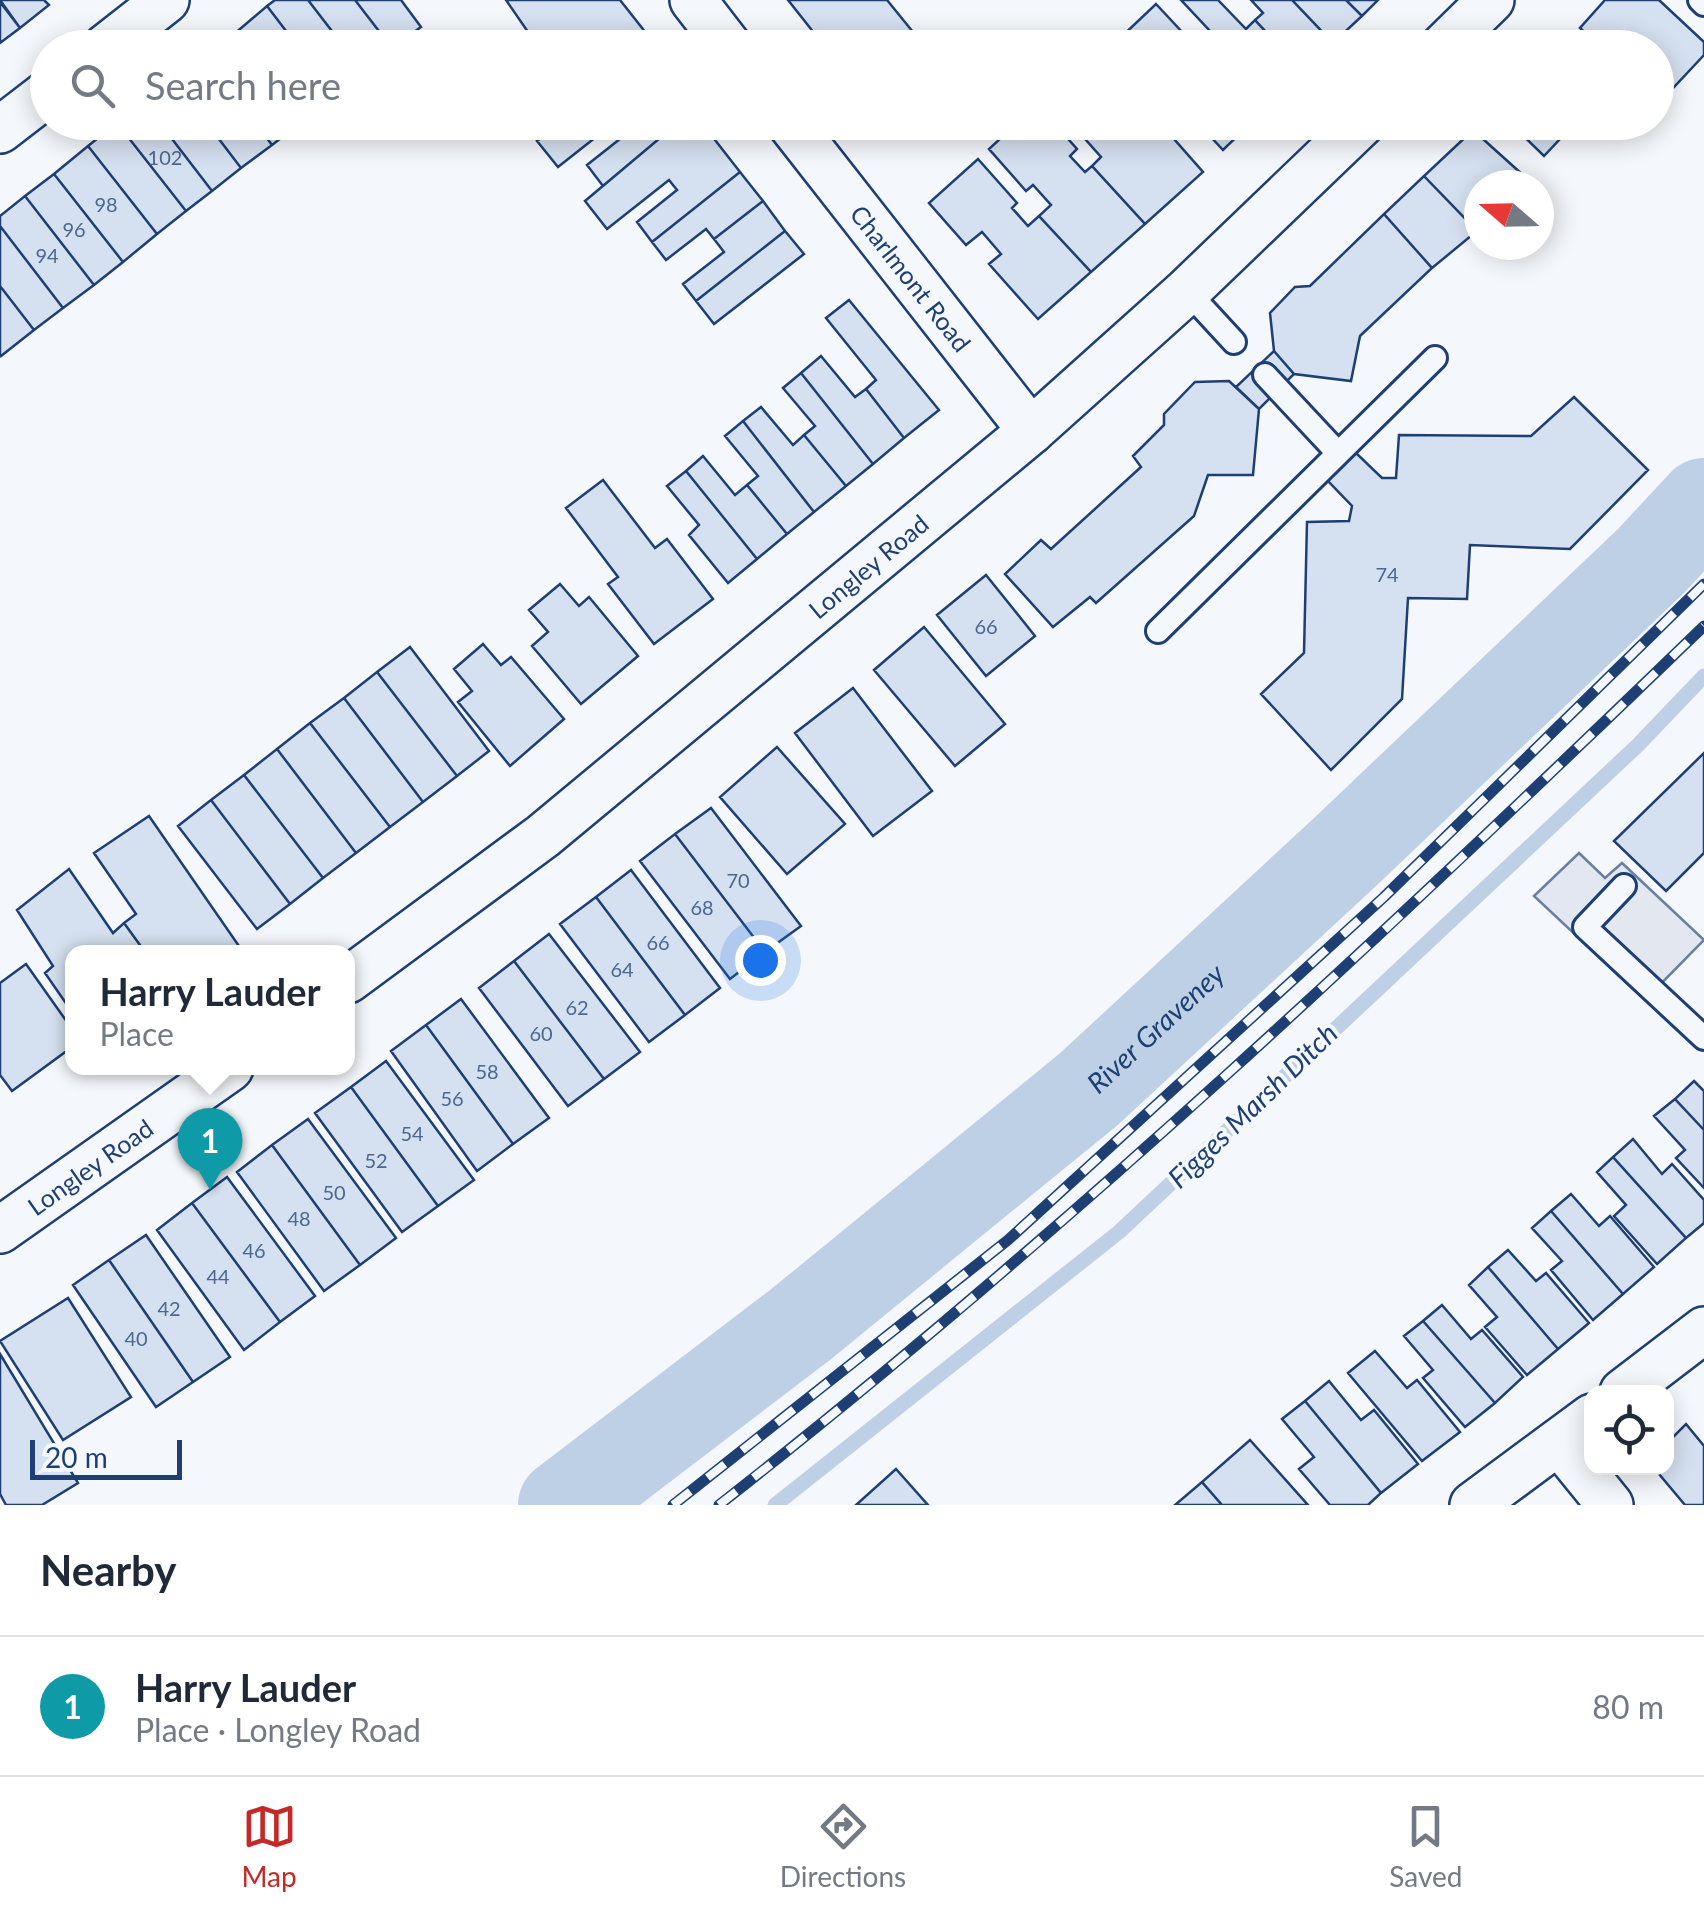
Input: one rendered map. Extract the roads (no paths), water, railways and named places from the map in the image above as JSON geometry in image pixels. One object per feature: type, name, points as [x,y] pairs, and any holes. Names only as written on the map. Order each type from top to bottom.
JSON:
[{"type":"street","points":[[128,30],[166,0]]},
{"type":"street","points":[[693,0],[716,30]]},
{"type":"street","points":[[1461,30],[1492,0]]},
{"type":"street","points":[[0,130],[30,107]]},
{"type":"street","name":"Charlmont Road","points":[[803,140],[1032,431]]},
{"type":"street","name":"Longley Road","points":[[355,975],[542,836],[1032,431],[1345,140]]},
{"type":"street","name":"Longley Road","points":[[0,1230],[220,1075]]},
{"type":"street","points":[[1632,1385],[1704,1330]]},
{"type":"street","points":[[1473,1505],[1576,1429],[1610,1505]]},
{"type":"lane","points":[[1187,291],[1234,342]]},
{"type":"lane","points":[[1158,631],[1435,358]]},
{"type":"lane","points":[[1266,375],[1337,452]]},
{"type":"lane","points":[[1624,886],[1584,927],[1704,1038]]},
{"type":"waterway","name":"River Graveney","points":[[564,1505],[800,1325],[1089,1089],[1651,561],[1704,504]]},
{"type":"waterway","name":"Figges Marsh Ditch","points":[[775,1505],[1119,1232],[1638,745],[1704,676]]},
{"type":"railway","points":[[673,1505],[1008,1240],[1384,897],[1704,584]]},
{"type":"railway","points":[[719,1505],[848,1402],[1100,1188],[1345,967],[1704,626]]},
{"type":"place","name":"Harry Lauder","points":[[210,1190]]}]
